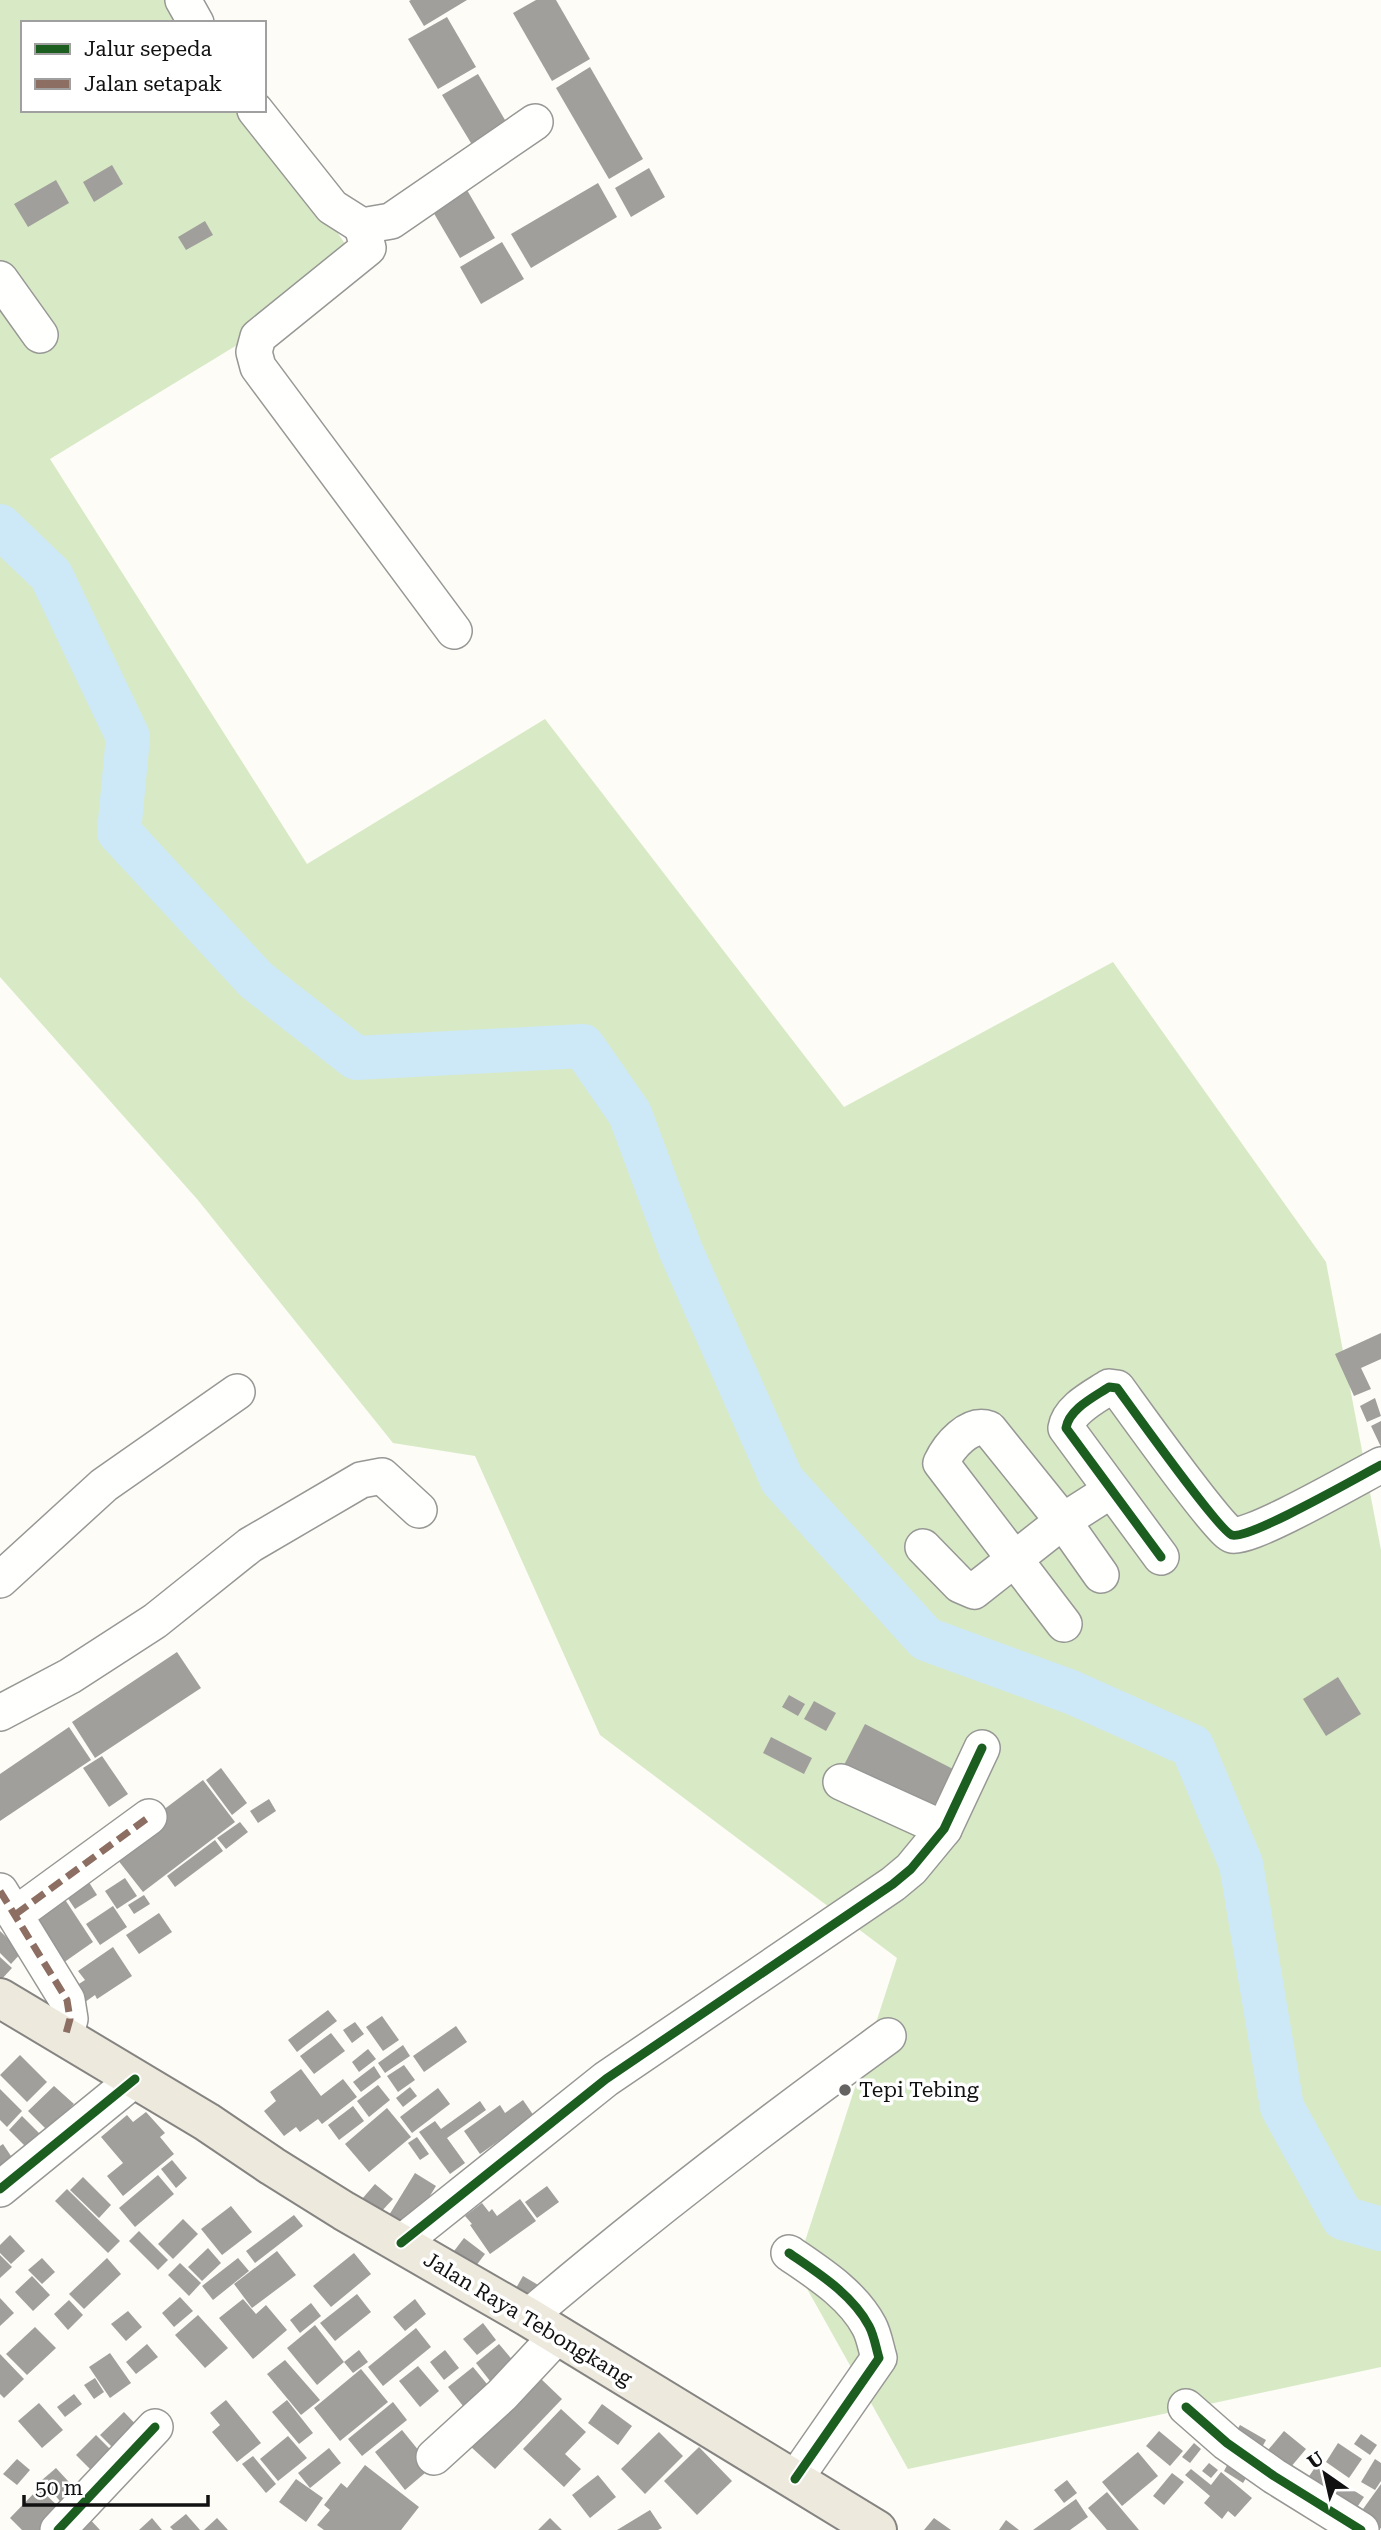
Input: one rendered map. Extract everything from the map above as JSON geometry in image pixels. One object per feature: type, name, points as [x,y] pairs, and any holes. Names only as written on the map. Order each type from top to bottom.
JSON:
[{"type":"main road","name":"Jalan Raya Tebongkang","points":[[0,1998],[207,2122],[272,2166],[543,2326],[877,2530]]},
{"type":"street","points":[[183,0],[195,21]]},
{"type":"street","points":[[257,112],[332,207],[362,226],[368,248],[258,337],[254,352],[258,367],[454,632]]},
{"type":"street","points":[[362,226],[391,220],[535,122]]},
{"type":"street","points":[[0,279],[40,335]]},
{"type":"street","points":[[1161,1557],[1066,1428],[1074,1413],[1109,1387],[1116,1388],[1228,1534],[1235,1536],[1262,1527],[1381,1465]]},
{"type":"street","points":[[0,1580],[104,1485],[237,1392]]},
{"type":"street","points":[[1064,1624],[941,1462],[947,1451],[971,1429],[989,1429],[1063,1521],[1101,1575]]},
{"type":"street","points":[[0,1713],[70,1676],[113,1649],[155,1621],[250,1545],[361,1480],[382,1476],[419,1510]]},
{"type":"street","points":[[923,1547],[960,1585],[974,1591],[1063,1521],[1110,1491]]},
{"type":"street","points":[[401,2243],[606,2079],[893,1884],[911,1869],[944,1829],[982,1748]]},
{"type":"street","points":[[841,1782],[944,1829]]},
{"type":"street","points":[[65,2038],[70,2019],[67,2000],[8,1902],[149,1817]]},
{"type":"street","points":[[434,2457],[502,2395],[543,2326],[618,2240],[788,2108],[888,2036]]},
{"type":"street","points":[[0,2189],[135,2079]]},
{"type":"street","points":[[789,2253],[834,2285],[853,2305],[869,2326],[879,2358],[795,2479]]},
{"type":"street","points":[[1186,2407],[1227,2443],[1361,2530]]},
{"type":"street","points":[[58,2530],[155,2427]]},
{"type":"green space","points":[[0,0],[181,0],[195,21],[21,21],[21,112],[256,112],[362,269],[50,459],[307,864],[545,719],[844,1107],[1113,962],[1326,1262],[1381,1550],[1381,2367],[908,2469],[796,2269],[897,1958],[600,1735],[475,1456],[393,1443],[197,1199],[0,977]]},
{"type":"building","points":[[467,0],[424,26],[409,1]]},
{"type":"building","points":[[536,0],[556,0],[590,59],[552,81],[513,13]]},
{"type":"building","points":[[447,17],[476,67],[438,89],[408,39]]},
{"type":"building","points":[[590,67],[643,159],[609,179],[556,88]]},
{"type":"building","points":[[478,74],[512,132],[477,153],[442,95]]},
{"type":"building","points":[[112,165],[123,184],[94,202],[83,182]]},
{"type":"building","points":[[649,168],[665,197],[631,217],[615,188]]},
{"type":"building","points":[[460,178],[495,238],[460,258],[425,198]]},
{"type":"building","points":[[56,180],[69,203],[28,227],[14,204]]},
{"type":"building","points":[[598,183],[617,217],[531,268],[511,234]]},
{"type":"building","points":[[205,221],[213,235],[186,250],[178,237]]},
{"type":"building","points":[[502,242],[524,279],[481,304],[460,267]]},
{"type":"building","points":[[1381,1333],[1381,1359],[1361,1368],[1371,1389],[1354,1396],[1335,1354]]},
{"type":"building","points":[[1375,1398],[1381,1416],[1367,1422],[1360,1406]]},
{"type":"building","points":[[1381,1421],[1381,1447],[1371,1426]]},
{"type":"building","points":[[177,1652],[201,1688],[95,1758],[72,1722]]},
{"type":"building","points":[[1338,1677],[1361,1714],[1326,1736],[1303,1699]]},
{"type":"building","points":[[789,1695],[805,1704],[798,1716],[782,1707]]},
{"type":"building","points":[[814,1701],[836,1713],[826,1731],[804,1719]]},
{"type":"building","points":[[865,1724],[953,1769],[930,1814],[842,1769]]},
{"type":"building","points":[[69,1727],[91,1760],[0,1821],[0,1774]]},
{"type":"building","points":[[771,1737],[812,1758],[804,1774],[763,1753]]},
{"type":"building","points":[[102,1756],[128,1794],[109,1807],[83,1768]]},
{"type":"building","points":[[221,1768],[247,1803],[232,1815],[206,1780]]},
{"type":"building","points":[[203,1780],[235,1822],[143,1892],[110,1850]]},
{"type":"building","points":[[269,1799],[276,1811],[258,1823],[250,1811]]},
{"type":"building","points":[[240,1822],[248,1832],[226,1849],[217,1838]]},
{"type":"building","points":[[215,1840],[223,1851],[175,1887],[167,1876]]},
{"type":"building","points":[[85,1876],[97,1895],[75,1909],[63,1891]]},
{"type":"building","points":[[125,1878],[137,1896],[117,1909],[105,1891]]},
{"type":"building","points":[[62,1895],[93,1942],[63,1963],[31,1916]]},
{"type":"building","points":[[144,1895],[150,1904],[134,1914],[128,1905]]},
{"type":"building","points":[[113,1906],[127,1927],[100,1945],[86,1924]]},
{"type":"building","points":[[159,1913],[172,1932],[139,1954],[126,1935]]},
{"type":"building","points":[[0,1931],[22,1952],[11,1964],[0,1953]]},
{"type":"building","points":[[113,1947],[132,1976],[97,1999],[95,1995],[78,2007],[68,1991],[85,1980],[78,1971]]},
{"type":"building","points":[[0,1957],[12,1968],[0,1981]]},
{"type":"building","points":[[328,2010],[337,2021],[297,2052],[288,2040]]},
{"type":"building","points":[[382,2016],[399,2040],[383,2051],[366,2027]]},
{"type":"building","points":[[355,2022],[364,2034],[352,2043],[343,2030]]},
{"type":"building","points":[[456,2026],[467,2042],[424,2072],[413,2056]]},
{"type":"building","points":[[331,2033],[345,2051],[314,2074],[300,2056]]},
{"type":"building","points":[[403,2045],[410,2056],[385,2073],[378,2063]]},
{"type":"building","points":[[368,2049],[376,2059],[359,2072],[352,2062]]},
{"type":"building","points":[[20,2055],[47,2082],[27,2102],[0,2075]]},
{"type":"building","points":[[404,2065],[415,2080],[398,2092],[387,2076]]},
{"type":"building","points":[[374,2066],[381,2077],[361,2092],[353,2082]]},
{"type":"building","points":[[301,2069],[321,2096],[343,2079],[357,2097],[322,2124],[318,2119],[300,2132],[296,2127],[284,2136],[264,2111],[276,2101],[270,2092]]},
{"type":"building","points":[[378,2085],[390,2100],[369,2117],[357,2101]]},
{"type":"building","points":[[54,2086],[74,2104],[47,2130],[28,2111]]},
{"type":"building","points":[[410,2087],[417,2096],[403,2107],[396,2098]]},
{"type":"building","points":[[438,2088],[450,2104],[412,2133],[400,2117]]},
{"type":"building","points":[[0,2089],[22,2111],[7,2127],[0,2120]]},
{"type":"building","points":[[523,2100],[534,2116],[480,2154],[464,2131],[500,2105],[505,2113]]},
{"type":"building","points":[[480,2101],[486,2110],[447,2138],[465,2163],[450,2174],[419,2132],[435,2121],[441,2129]]},
{"type":"building","points":[[353,2106],[364,2121],[339,2140],[328,2125]]},
{"type":"building","points":[[387,2108],[411,2137],[369,2172],[345,2144]]},
{"type":"building","points":[[146,2112],[165,2133],[160,2137],[174,2154],[123,2196],[107,2176],[123,2163],[101,2137],[127,2115],[133,2122]]},
{"type":"building","points":[[22,2116],[42,2136],[29,2150],[9,2130]]},
{"type":"building","points":[[417,2137],[429,2154],[420,2160],[408,2143]]},
{"type":"building","points":[[3,2144],[17,2165],[0,2177],[0,2146]]},
{"type":"building","points":[[172,2160],[187,2178],[176,2188],[161,2169]]},
{"type":"building","points":[[415,2173],[436,2186],[407,2233],[386,2220]]},
{"type":"building","points":[[158,2175],[174,2194],[135,2227],[119,2208]]},
{"type":"building","points":[[83,2177],[111,2205],[99,2218],[70,2190]]},
{"type":"building","points":[[375,2184],[393,2199],[379,2214],[362,2199]]},
{"type":"building","points":[[547,2186],[559,2202],[537,2218],[525,2202]]},
{"type":"building","points":[[67,2189],[120,2241],[108,2253],[55,2201]]},
{"type":"building","points":[[520,2199],[536,2221],[490,2254],[465,2216],[482,2203],[489,2212],[492,2209],[497,2216]]},
{"type":"building","points":[[231,2206],[252,2232],[222,2255],[201,2229]]},
{"type":"building","points":[[294,2215],[303,2226],[255,2263],[246,2251]]},
{"type":"building","points":[[183,2219],[198,2234],[173,2259],[158,2244]]},
{"type":"building","points":[[139,2231],[168,2260],[158,2270],[129,2241]]},
{"type":"building","points":[[10,2235],[25,2251],[11,2264],[0,2253],[0,2245]]},
{"type":"building","points":[[464,2238],[485,2254],[472,2271],[451,2255]]},
{"type":"building","points":[[208,2248],[221,2263],[202,2281],[188,2267]]},
{"type":"building","points":[[277,2251],[296,2275],[252,2308],[234,2284]]},
{"type":"building","points":[[354,2253],[371,2274],[331,2307],[313,2286]]},
{"type":"building","points":[[0,2255],[12,2267],[0,2278]]},
{"type":"building","points":[[42,2258],[55,2272],[42,2284],[28,2270]]},
{"type":"building","points":[[107,2258],[121,2274],[84,2309],[69,2294]]},
{"type":"building","points":[[238,2258],[249,2271],[213,2300],[202,2286]]},
{"type":"building","points":[[180,2263],[201,2283],[189,2296],[168,2275]]},
{"type":"building","points":[[32,2276],[50,2295],[33,2311],[15,2292]]},
{"type":"building","points":[[523,2276],[545,2289],[534,2308],[512,2295]]},
{"type":"building","points":[[357,2294],[371,2312],[335,2341],[320,2323]]},
{"type":"building","points":[[180,2297],[193,2311],[174,2327],[162,2313]]},
{"type":"building","points":[[0,2298],[14,2313],[0,2326]]},
{"type":"building","points":[[243,2299],[256,2314],[266,2305],[287,2330],[253,2359],[219,2318]]},
{"type":"building","points":[[415,2299],[426,2314],[405,2331],[393,2317]]},
{"type":"building","points":[[69,2300],[83,2315],[68,2330],[54,2314]]},
{"type":"building","points":[[311,2303],[321,2316],[300,2333],[290,2320]]},
{"type":"building","points":[[128,2311],[142,2327],[126,2341],[111,2324]]},
{"type":"building","points":[[198,2315],[228,2348],[205,2368],[175,2335]]},
{"type":"building","points":[[483,2323],[496,2340],[477,2355],[463,2339]]},
{"type":"building","points":[[315,2325],[344,2362],[317,2385],[287,2348]]},
{"type":"building","points":[[35,2327],[56,2348],[27,2375],[6,2354]]},
{"type":"building","points":[[416,2328],[431,2347],[383,2386],[368,2367]]},
{"type":"building","points":[[147,2344],[158,2357],[136,2374],[126,2362]]},
{"type":"building","points":[[499,2344],[521,2370],[497,2390],[476,2363]]},
{"type":"building","points":[[359,2350],[368,2362],[353,2373],[344,2362]]},
{"type":"building","points":[[445,2350],[459,2368],[444,2380],[430,2362]]},
{"type":"building","points":[[110,2353],[131,2383],[110,2398],[89,2367]]},
{"type":"building","points":[[0,2354],[24,2379],[4,2398],[0,2394]]},
{"type":"building","points":[[285,2360],[320,2400],[301,2415],[267,2374]]},
{"type":"building","points":[[418,2366],[439,2391],[420,2407],[399,2381]]},
{"type":"building","points":[[473,2367],[496,2395],[471,2416],[448,2387]]},
{"type":"building","points":[[361,2369],[388,2402],[340,2441],[314,2408]]},
{"type":"building","points":[[538,2376],[562,2399],[495,2469],[470,2446]]},
{"type":"building","points":[[95,2378],[104,2392],[94,2399],[84,2385]]},
{"type":"building","points":[[74,2394],[82,2404],[65,2417],[57,2407]]},
{"type":"building","points":[[226,2400],[261,2443],[237,2462],[212,2432],[220,2425],[210,2413]]},
{"type":"building","points":[[287,2400],[313,2433],[299,2444],[272,2412]]},
{"type":"building","points":[[393,2402],[407,2420],[362,2456],[348,2439]]},
{"type":"building","points":[[39,2403],[63,2430],[42,2448],[18,2421]]},
{"type":"building","points":[[602,2404],[632,2426],[618,2445],[588,2423]]},
{"type":"building","points":[[561,2409],[586,2432],[565,2454],[581,2469],[564,2487],[523,2449]]},
{"type":"building","points":[[124,2412],[140,2429],[117,2452],[100,2435]]},
{"type":"building","points":[[1240,2425],[1266,2440],[1256,2458],[1230,2442]]},
{"type":"building","points":[[402,2430],[432,2467],[405,2490],[375,2452]]},
{"type":"building","points":[[1159,2431],[1183,2451],[1170,2466],[1146,2446]]},
{"type":"building","points":[[1284,2431],[1306,2449],[1290,2468],[1268,2450]]},
{"type":"building","points":[[659,2432],[683,2456],[645,2494],[621,2469]]},
{"type":"building","points":[[1361,2434],[1377,2445],[1370,2455],[1354,2444]]},
{"type":"building","points":[[96,2435],[118,2457],[98,2477],[76,2455]]},
{"type":"building","points":[[288,2436],[307,2458],[278,2481],[260,2459]]},
{"type":"building","points":[[1194,2443],[1201,2449],[1190,2463],[1182,2457]]},
{"type":"building","points":[[1338,2443],[1362,2459],[1349,2478],[1326,2462]]},
{"type":"building","points":[[699,2447],[732,2481],[697,2515],[664,2481]]},
{"type":"building","points":[[329,2448],[341,2463],[310,2488],[298,2473]]},
{"type":"building","points":[[1138,2452],[1158,2476],[1122,2506],[1102,2482]]},
{"type":"building","points":[[253,2456],[276,2484],[266,2493],[242,2464]]},
{"type":"building","points":[[1231,2458],[1251,2470],[1243,2483],[1224,2471]]},
{"type":"building","points":[[17,2459],[30,2470],[17,2485],[3,2474]]},
{"type":"building","points":[[1375,2459],[1381,2463],[1381,2481],[1375,2490],[1361,2482]]},
{"type":"building","points":[[1209,2463],[1218,2470],[1211,2478],[1202,2471]]},
{"type":"building","points":[[365,2465],[419,2507],[401,2530],[324,2530],[317,2525],[330,2510],[324,2505],[341,2483],[347,2488]]},
{"type":"building","points":[[1316,2466],[1364,2497],[1349,2519],[1301,2488]]},
{"type":"building","points":[[56,2468],[80,2494],[65,2507],[42,2480]]},
{"type":"building","points":[[1191,2469],[1211,2485],[1221,2472],[1252,2498],[1235,2517],[1228,2511],[1222,2519],[1204,2503],[1210,2496],[1185,2475]]},
{"type":"building","points":[[1172,2473],[1184,2482],[1164,2505],[1153,2496]]},
{"type":"building","points":[[598,2475],[616,2497],[590,2518],[572,2495]]},
{"type":"building","points":[[296,2479],[323,2498],[306,2522],[279,2502]]},
{"type":"building","points":[[1067,2480],[1077,2493],[1064,2503],[1054,2490]]},
{"type":"building","points":[[1381,2484],[1381,2528],[1378,2530],[1358,2516]]},
{"type":"building","points":[[39,2488],[65,2513],[49,2530],[22,2530],[10,2518]]},
{"type":"building","points":[[1107,2492],[1139,2530],[1107,2530],[1088,2508]]},
{"type":"building","points":[[1076,2499],[1088,2517],[1070,2530],[1033,2530]]},
{"type":"building","points":[[650,2510],[662,2528],[617,2530]]},
{"type":"building","points":[[85,2514],[100,2530],[67,2530]]},
{"type":"building","points":[[186,2514],[200,2530],[173,2530],[170,2527]]},
{"type":"building","points":[[152,2518],[162,2530],[139,2530]]},
{"type":"building","points":[[217,2518],[228,2530],[204,2530]]},
{"type":"building","points":[[550,2518],[562,2530],[538,2530]]},
{"type":"building","points":[[934,2518],[951,2530],[924,2530]]},
{"type":"building","points":[[1006,2520],[1019,2530],[999,2530]]},
{"type":"waterway","points":[[0,526],[51,575],[128,737],[119,832],[256,980],[356,1058],[583,1046],[630,1114],[681,1251],[782,1480],[926,1639],[1071,1692],[1192,1746],[1241,1864],[1282,2107],[1343,2218],[1381,2229]]},
{"type":"marked path","points":[[16,1914],[149,1817]]},
{"type":"marked path","points":[[0,1891],[67,2000],[70,2019],[65,2037]]},
{"type":"cycle path","points":[[1161,1557],[1066,1428],[1077,1409],[1109,1387],[1117,1388],[1194,1492],[1232,1535],[1242,1534],[1281,1518],[1381,1465]]},
{"type":"cycle path","points":[[401,2243],[606,2079],[893,1884],[911,1869],[944,1829],[982,1748]]},
{"type":"cycle path","points":[[0,2189],[135,2079]]},
{"type":"cycle path","points":[[789,2253],[844,2294],[862,2314],[871,2330],[879,2358],[795,2479]]},
{"type":"cycle path","points":[[1186,2407],[1227,2443],[1361,2530]]},
{"type":"cycle path","points":[[58,2530],[155,2427]]},
{"type":"place","name":"Tepi Tebing","points":[[845,2090]]}]
